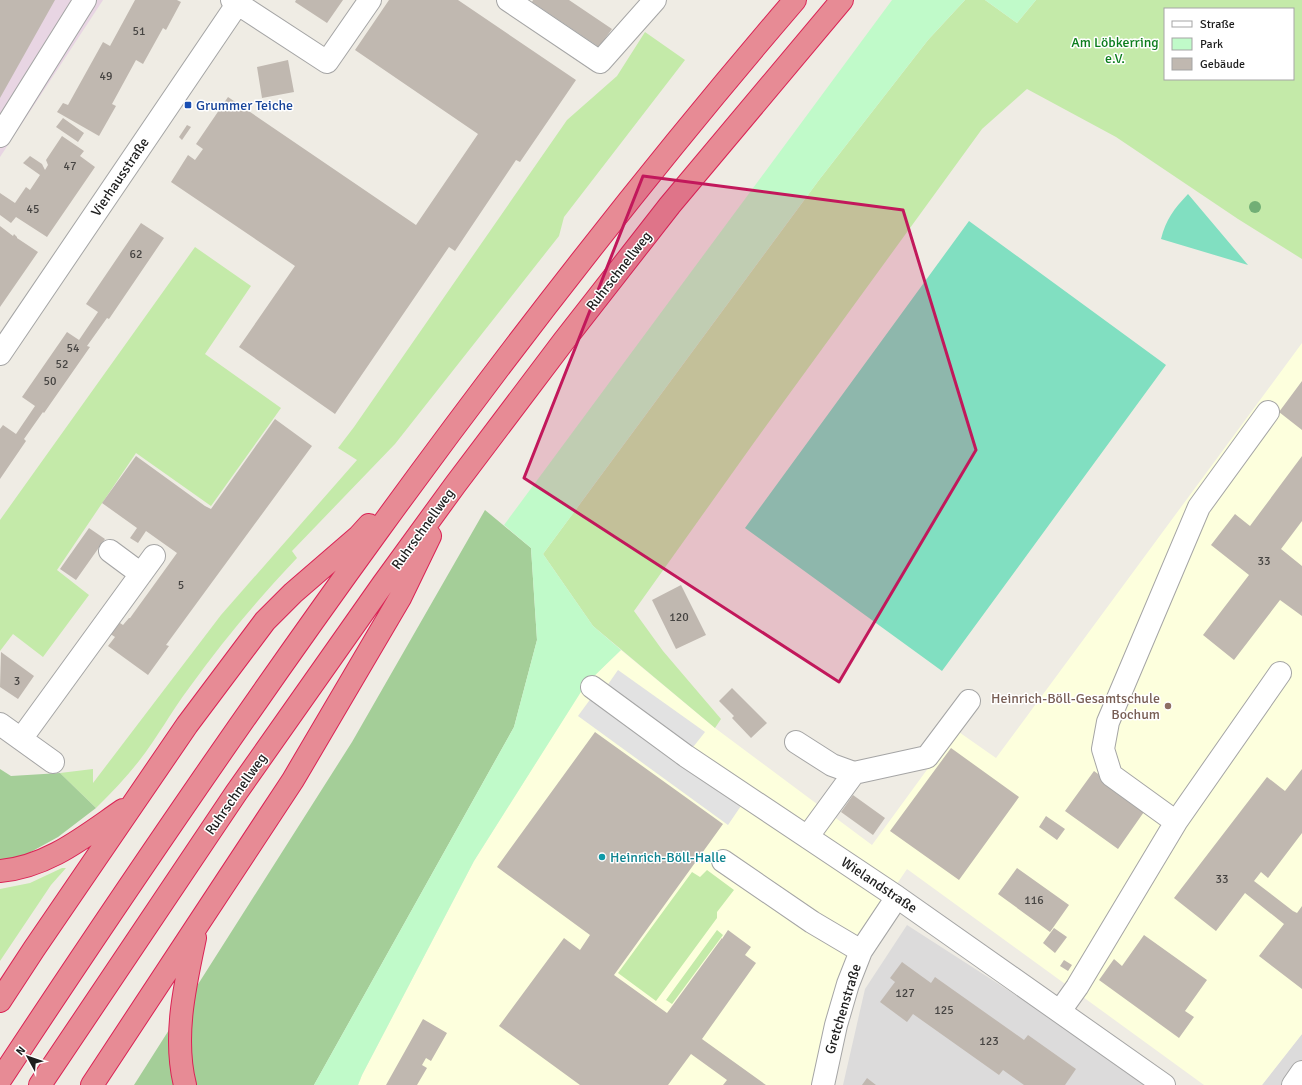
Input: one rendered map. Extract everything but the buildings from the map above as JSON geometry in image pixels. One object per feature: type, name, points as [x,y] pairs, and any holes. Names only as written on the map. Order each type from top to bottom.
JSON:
[{"type":"highway","points":[[0,1080],[207,772],[355,561],[436,451],[594,244],[715,94],[795,0]]},
{"type":"highway","name":"Ruhrschnellweg","points":[[40,1085],[236,793],[383,584],[455,485],[563,342],[670,205],[842,0]]},
{"type":"highway","points":[[0,1001],[187,725],[265,621],[293,593],[359,536],[404,489],[436,451]]},
{"type":"highway","points":[[92,1085],[293,780],[400,598],[455,485]]},
{"type":"highway","points":[[0,871],[39,862],[69,847],[133,804]]},
{"type":"highway","points":[[185,1085],[179,1039],[186,980],[197,926]]},
{"type":"street","points":[[0,136],[85,0]]},
{"type":"street","points":[[236,1],[327,62],[370,0]]},
{"type":"street","points":[[508,0],[600,62],[655,0]]},
{"type":"street","name":"Vierhausstraße","points":[[0,354],[236,1]]},
{"type":"street","points":[[1176,822],[1111,775],[1103,748],[1108,722],[1199,507],[1268,412]]},
{"type":"street","points":[[110,551],[141,574]]},
{"type":"street","points":[[22,739],[154,556]]},
{"type":"street","points":[[1060,1011],[1077,987],[1176,822],[1280,673]]},
{"type":"street","name":"Wielandstraße","points":[[592,686],[686,756],[898,897],[1164,1085]]},
{"type":"street","points":[[796,742],[832,765],[854,773],[927,757],[969,701]]},
{"type":"street","points":[[0,724],[53,762]]},
{"type":"street","points":[[808,836],[854,773]]},
{"type":"street","points":[[724,861],[812,922],[861,951]]},
{"type":"street","name":"Gretchenstraße","points":[[822,1085],[836,1025],[848,984],[861,951],[898,897]]},
{"type":"street","points":[[1293,1085],[1302,1072]]},
{"type":"highlighted area","points":[[643,176],[903,210],[976,450],[839,682],[524,478]]},
{"type":"shaded area","points":[[0,0],[103,0],[0,157]]},
{"type":"shaded area","name":"Heinrich-Böll-Gesamtschule Bochum","points":[[1302,343],[1302,1034],[1262,1085],[1204,1085],[907,869],[847,958],[824,1025],[812,1085],[358,1085],[474,861],[586,683],[621,650],[715,728],[872,845],[956,730],[996,758]]},
{"type":"shaded area","points":[[618,670],[705,732],[686,756],[747,797],[728,825],[578,716],[597,690],[602,693]]},
{"type":"shaded area","points":[[907,925],[1155,1085],[843,1085],[865,989]]},
{"type":"shaded area","points":[[1302,1034],[1302,1085],[1262,1085]]},
{"type":"green space","points":[[892,0],[965,0],[928,40],[819,180],[543,554],[593,626],[621,650],[586,684],[474,861],[358,1085],[314,1085],[514,727],[537,640],[531,548],[504,525]]},
{"type":"green space","name":"Am Löbkerring e.V.","points":[[965,0],[985,0],[1017,23],[1036,0],[1302,0],[1302,259],[1238,219],[1116,137],[1027,89],[982,129],[753,444],[634,611],[663,651],[721,719],[715,728],[593,626],[543,554],[819,180],[928,40]]},
{"type":"green space","points":[[985,0],[1036,0],[1017,23]]},
{"type":"green space","points":[[645,32],[685,60],[564,217],[559,236],[395,444],[292,551],[297,558],[227,637],[182,697],[139,761],[96,808],[60,773],[93,769],[93,783],[221,615],[357,460],[338,448],[567,120],[617,76]]},
{"type":"green space","points":[[1188,194],[1248,265],[1161,239],[1165,226],[1171,215]]},
{"type":"green space","points":[[969,221],[1166,365],[942,671],[745,528]]},
{"type":"green space","points":[[195,247],[251,286],[205,354],[281,408],[211,506],[136,453],[57,570],[89,595],[43,657],[13,634],[0,651],[0,520]]},
{"type":"green space","points":[[485,510],[531,548],[537,640],[514,727],[314,1085],[134,1085],[352,742]]},
{"type":"green space","points":[[0,769],[11,776],[60,773],[96,808],[58,837],[18,859],[0,861]]},
{"type":"green space","points":[[62,868],[66,868],[51,885],[0,961],[0,889],[30,883]]},
{"type":"green space","points":[[707,870],[734,890],[717,912],[717,918],[656,1001],[618,973],[692,872],[700,877]]},
{"type":"green space","points":[[717,930],[723,935],[672,1004],[666,1000]]},
{"type":"place","name":"Grummer Teiche","points":[[188,105]]},
{"type":"place","name":"Heinrich-Böll-Gesamtschule Bochum","points":[[1168,706]]},
{"type":"place","name":"Heinrich-Böll-Halle","points":[[602,857]]}]
